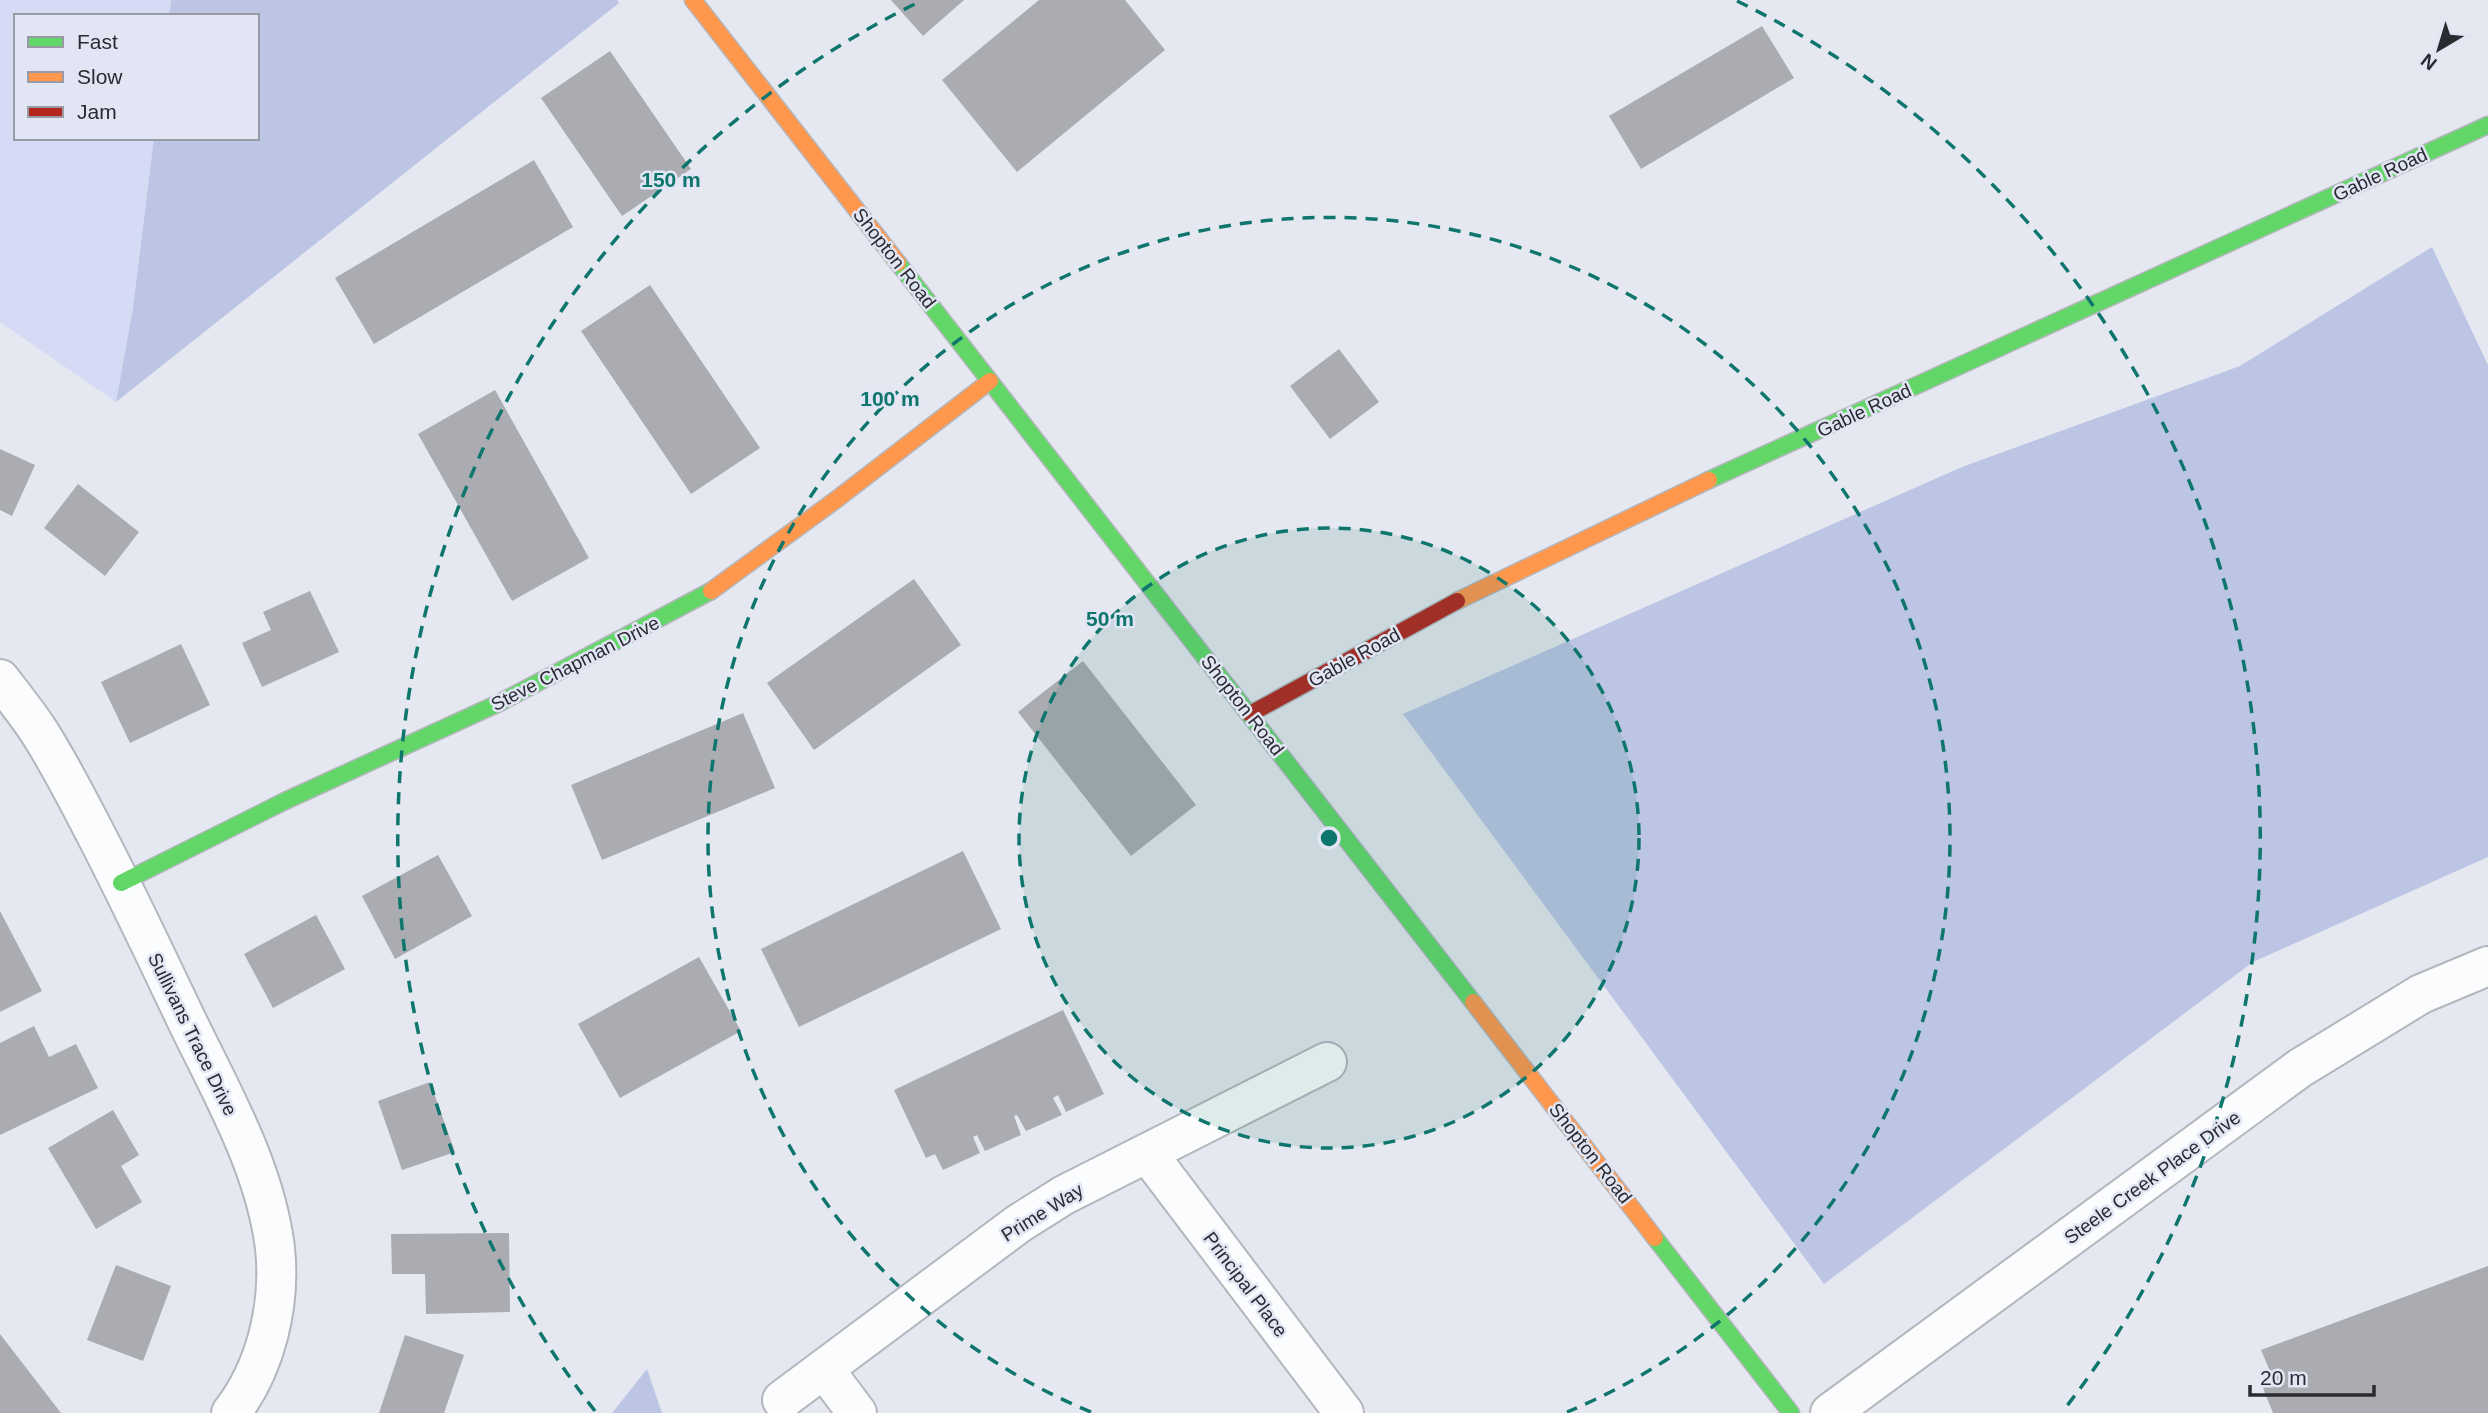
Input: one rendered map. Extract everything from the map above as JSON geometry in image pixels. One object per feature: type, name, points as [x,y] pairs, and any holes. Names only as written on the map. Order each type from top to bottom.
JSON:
[{"type":"street","name":"Shopton Road","points":[[693,0],[1791,1413]]},
{"type":"street","name":"Gable Road","points":[[1250,714],[1450,604],[1677,495],[2488,125]]},
{"type":"street","name":"Steve Chapman Drive","points":[[121,883],[285,801],[499,703],[701,597],[837,499],[990,381]]},
{"type":"street","name":"Sullivans Trace Drive","points":[[0,679],[60,765],[121,883],[244,1141],[264,1199],[275,1249],[274,1308],[265,1352],[245,1396],[231,1413]]},
{"type":"street","name":"Steele Creek Place Drive","points":[[1830,1413],[2300,1068],[2421,994],[2488,966]]},
{"type":"street","name":"Prime Way","points":[[782,1400],[1017,1224],[1065,1195],[1327,1062]]},
{"type":"street","name":"Principal Place","points":[[1148,1154],[1344,1413]]},
{"type":"street","points":[[824,1369],[857,1413]]},
{"type":"shaded area","points":[[0,0],[171,0],[169,14],[14,14],[14,140],[154,140],[133,308],[116,402],[0,322]]},
{"type":"shaded area","points":[[171,0],[617,0],[619,3],[116,402],[133,308],[154,140],[259,140],[259,14],[169,14]]},
{"type":"shaded area","points":[[2432,247],[2488,365],[2488,857],[2253,962],[1824,1284],[1403,714],[1962,467],[2240,366]]},
{"type":"shaded area","points":[[647,1369],[662,1413],[612,1413]]},
{"type":"building","points":[[891,0],[964,0],[923,36]]},
{"type":"building","points":[[1039,0],[1125,0],[1165,50],[1017,172],[942,80]]},
{"type":"building","points":[[1762,26],[1794,78],[1641,169],[1609,116]]},
{"type":"building","points":[[610,51],[691,169],[622,216],[541,98]]},
{"type":"building","points":[[534,160],[573,227],[374,344],[335,278]]},
{"type":"building","points":[[650,285],[760,448],[691,494],[581,331]]},
{"type":"building","points":[[1339,349],[1379,402],[1330,439],[1290,386]]},
{"type":"building","points":[[495,390],[589,558],[512,601],[418,434]]},
{"type":"building","points":[[0,449],[35,465],[12,516],[0,510]]},
{"type":"building","points":[[78,484],[139,532],[105,576],[44,528]]},
{"type":"building","points":[[914,579],[961,645],[814,750],[767,683]]},
{"type":"building","points":[[310,591],[339,652],[262,687],[242,643],[271,630],[263,612]]},
{"type":"building","points":[[181,644],[210,705],[130,743],[101,682]]},
{"type":"building","points":[[1083,661],[1196,805],[1131,856],[1018,712]]},
{"type":"building","points":[[743,713],[775,788],[602,860],[571,785]]},
{"type":"building","points":[[963,851],[1001,929],[799,1027],[761,949]]},
{"type":"building","points":[[438,855],[472,916],[395,959],[362,896]]},
{"type":"building","points":[[0,911],[42,991],[0,1012]]},
{"type":"building","points":[[316,915],[345,969],[273,1008],[244,954]]},
{"type":"building","points":[[699,957],[741,1031],[620,1098],[578,1024]]},
{"type":"building","points":[[1063,1010],[1104,1094],[1066,1112],[1058,1095],[1053,1098],[1062,1115],[1026,1131],[1017,1115],[1014,1116],[1021,1135],[985,1151],[977,1135],[973,1137],[980,1153],[943,1170],[935,1154],[926,1158],[894,1090]]},
{"type":"building","points":[[34,1026],[49,1057],[76,1044],[98,1088],[0,1135],[0,1043]]},
{"type":"building","points":[[430,1082],[455,1152],[402,1170],[378,1101]]},
{"type":"building","points":[[113,1110],[139,1155],[121,1166],[142,1202],[96,1229],[48,1148]]},
{"type":"building","points":[[509,1233],[510,1312],[426,1314],[425,1274],[392,1274],[391,1234]]},
{"type":"building","points":[[116,1265],[171,1286],[143,1361],[87,1340]]},
{"type":"building","points":[[2488,1266],[2488,1413],[2273,1413],[2263,1388],[2275,1383],[2261,1350]]},
{"type":"building","points":[[0,1334],[61,1413],[0,1413]]},
{"type":"building","points":[[405,1335],[464,1355],[444,1413],[379,1413]]},
{"type":"traffic: fast","points":[[1709,480],[2488,125]]},
{"type":"traffic: fast","points":[[898,263],[1473,1002]]},
{"type":"traffic: fast","points":[[121,883],[285,801],[499,703],[711,591]]},
{"type":"traffic: fast","points":[[1655,1238],[1791,1413]]},
{"type":"traffic: slow","points":[[693,0],[898,263]]},
{"type":"traffic: slow","points":[[711,591],[837,499],[990,381]]},
{"type":"traffic: slow","points":[[1457,601],[1709,480]]},
{"type":"traffic: slow","points":[[1473,1002],[1655,1238]]},
{"type":"traffic: jam","points":[[1250,714],[1457,601]]}]
